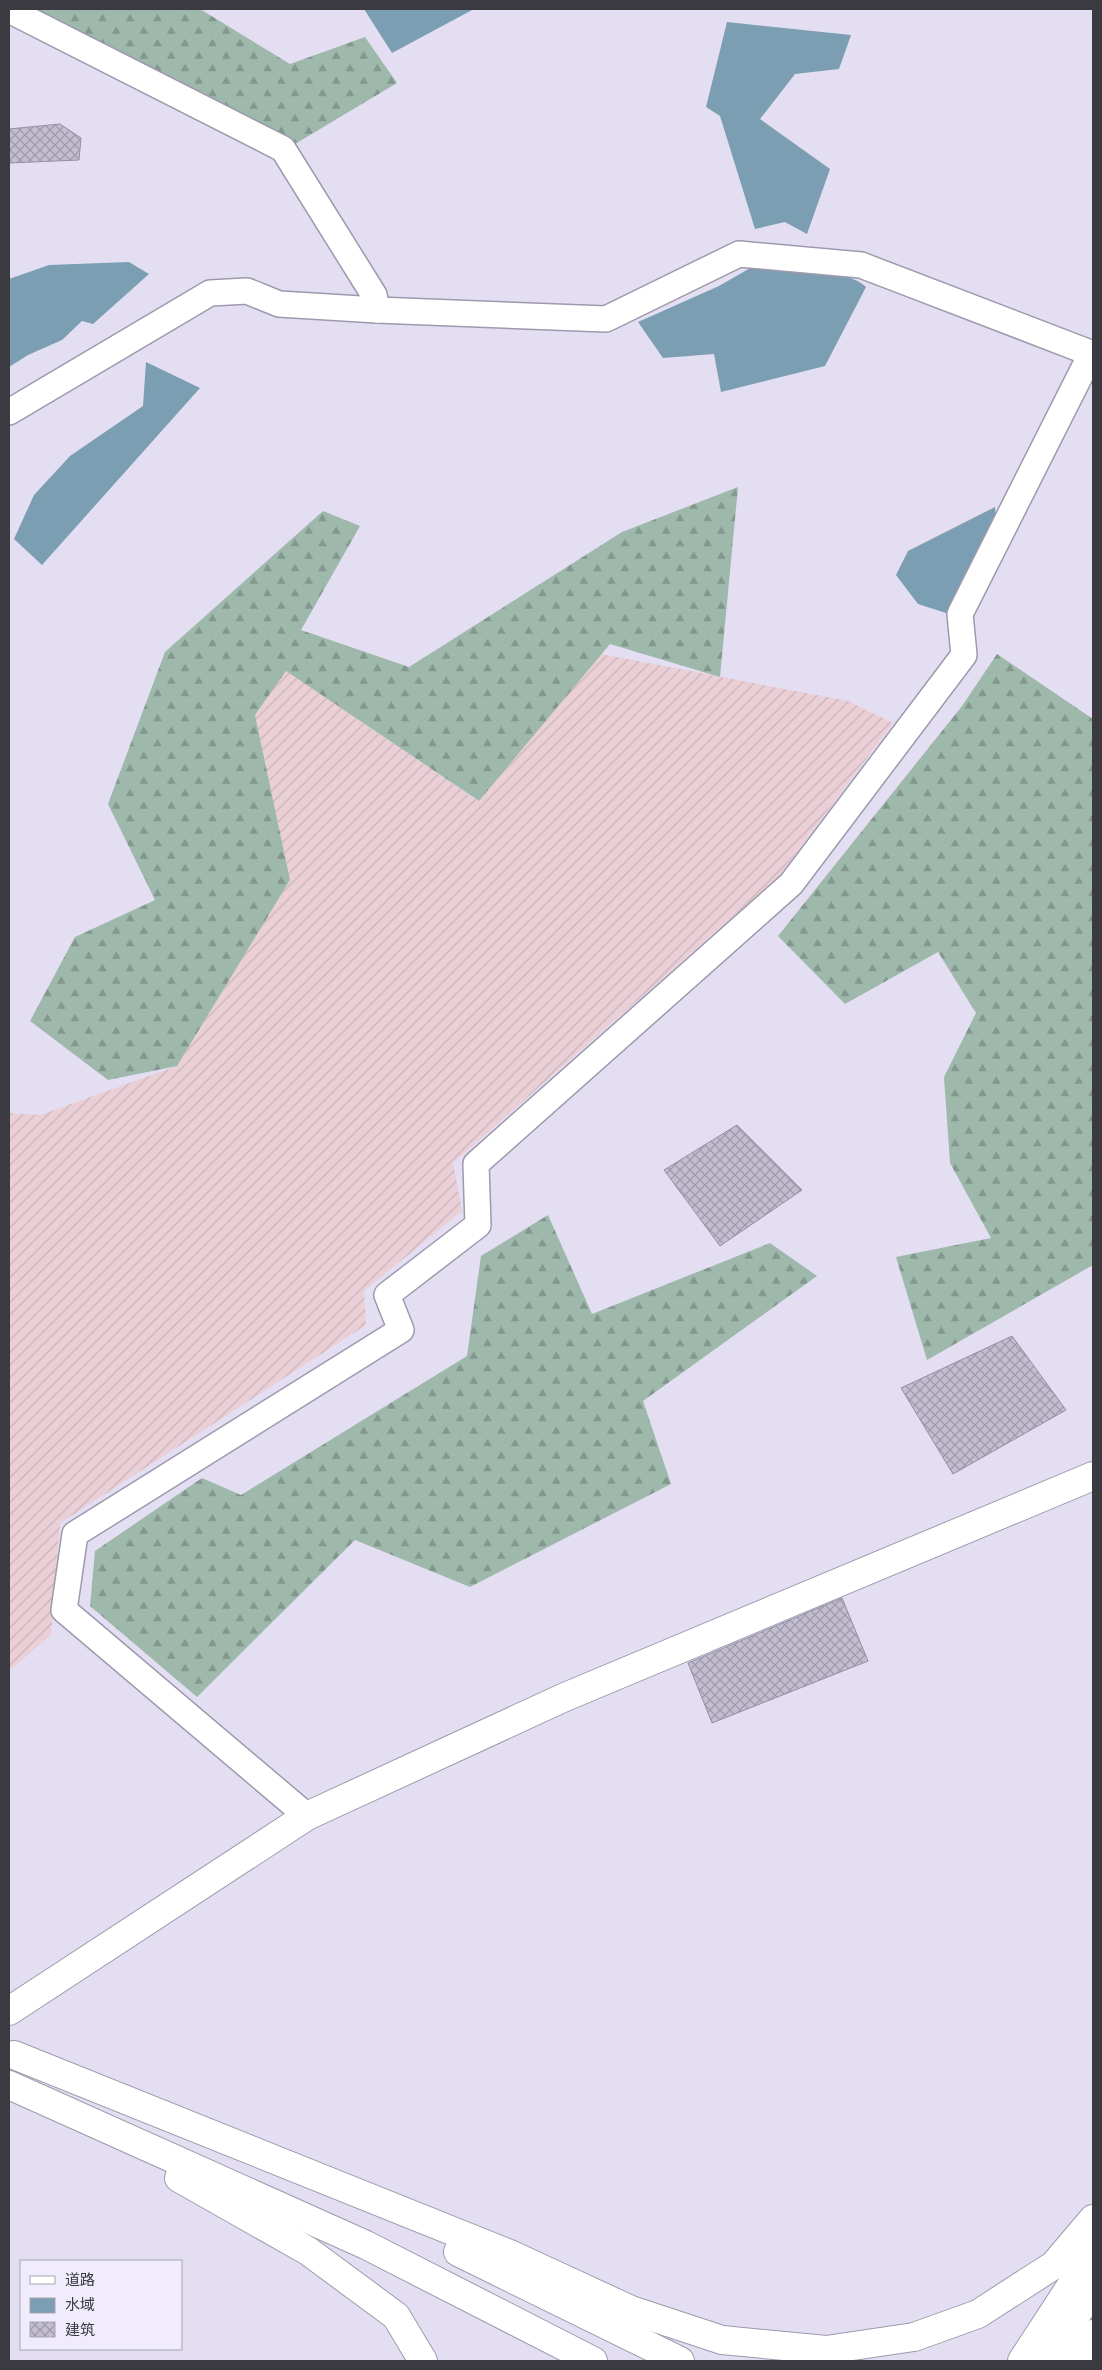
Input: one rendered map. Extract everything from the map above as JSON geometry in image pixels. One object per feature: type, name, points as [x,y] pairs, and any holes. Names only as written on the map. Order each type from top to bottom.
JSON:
[{"type":"main road","points":[[10,2008],[307,1816],[565,1698],[1093,1476]]},
{"type":"main road","points":[[11,2054],[512,2256],[631,2310],[722,2340],[826,2350],[914,2336],[978,2314],[1054,2266],[1093,2219]]},
{"type":"main road","points":[[11,2054],[380,2213],[680,2361]]},
{"type":"main road","points":[[20,2090],[308,2251],[396,2316],[423,2361]]},
{"type":"main road","points":[[20,2090],[366,2244],[593,2361]]},
{"type":"main road","points":[[1022,2361],[1093,2252]]},
{"type":"main road","points":[[1046,2361],[1093,2289]]},
{"type":"main road","points":[[1076,2361],[1093,2334]]},
{"type":"street","points":[[9,10],[283,149],[374,295],[377,310]]},
{"type":"street","points":[[9,412],[210,293],[247,291],[279,304],[377,310],[606,319],[738,254],[861,264],[1092,354],[960,614],[964,655],[792,884],[476,1164],[478,1225],[387,1295],[401,1330],[75,1534],[64,1610],[307,1816]]},
{"type":"shaded area","points":[[601,654],[848,701],[893,723],[779,876],[453,1163],[462,1211],[364,1291],[366,1325],[60,1523],[51,1635],[9,1671],[9,1113],[40,1115],[177,1066],[290,880],[255,715],[286,671],[478,801]]},
{"type":"green space","points":[[34,9],[200,9],[290,64],[365,37],[397,83],[295,144]]},
{"type":"green space","points":[[738,487],[720,677],[610,644],[479,801],[286,671],[255,715],[290,880],[177,1066],[108,1080],[30,1021],[75,937],[155,900],[108,804],[165,652],[323,511],[360,526],[301,630],[409,667],[622,532]]},
{"type":"green space","points":[[997,654],[1093,719],[1093,1265],[927,1360],[896,1257],[991,1238],[950,1163],[944,1077],[976,1013],[938,952],[845,1004],[778,936],[962,706]]},
{"type":"green space","points":[[548,1215],[592,1314],[770,1243],[817,1276],[643,1401],[671,1484],[470,1587],[355,1540],[197,1697],[90,1606],[95,1551],[202,1478],[241,1495],[467,1356],[481,1256]]},
{"type":"water","points":[[364,9],[474,9],[392,53]]},
{"type":"water","points":[[727,22],[851,35],[839,69],[795,74],[760,119],[830,169],[807,234],[785,222],[755,229],[720,116],[706,107]]},
{"type":"water","points":[[129,262],[149,274],[93,324],[82,321],[62,340],[28,355],[9,367],[9,279],[49,265]]},
{"type":"water","points":[[752,267],[828,272],[856,280],[866,287],[825,366],[721,392],[714,354],[663,358],[638,322],[719,286]]},
{"type":"water","points":[[146,362],[200,388],[42,565],[14,539],[34,495],[70,456],[143,406]]},
{"type":"water","points":[[995,507],[996,520],[949,614],[918,604],[896,575],[908,551]]},
{"type":"building","points":[[60,124],[81,138],[79,160],[9,163],[9,129]]},
{"type":"building","points":[[737,1125],[802,1190],[720,1246],[664,1170]]},
{"type":"building","points":[[1012,1336],[1066,1410],[953,1474],[901,1388]]},
{"type":"building","points":[[842,1598],[868,1661],[712,1723],[688,1663]]}]
